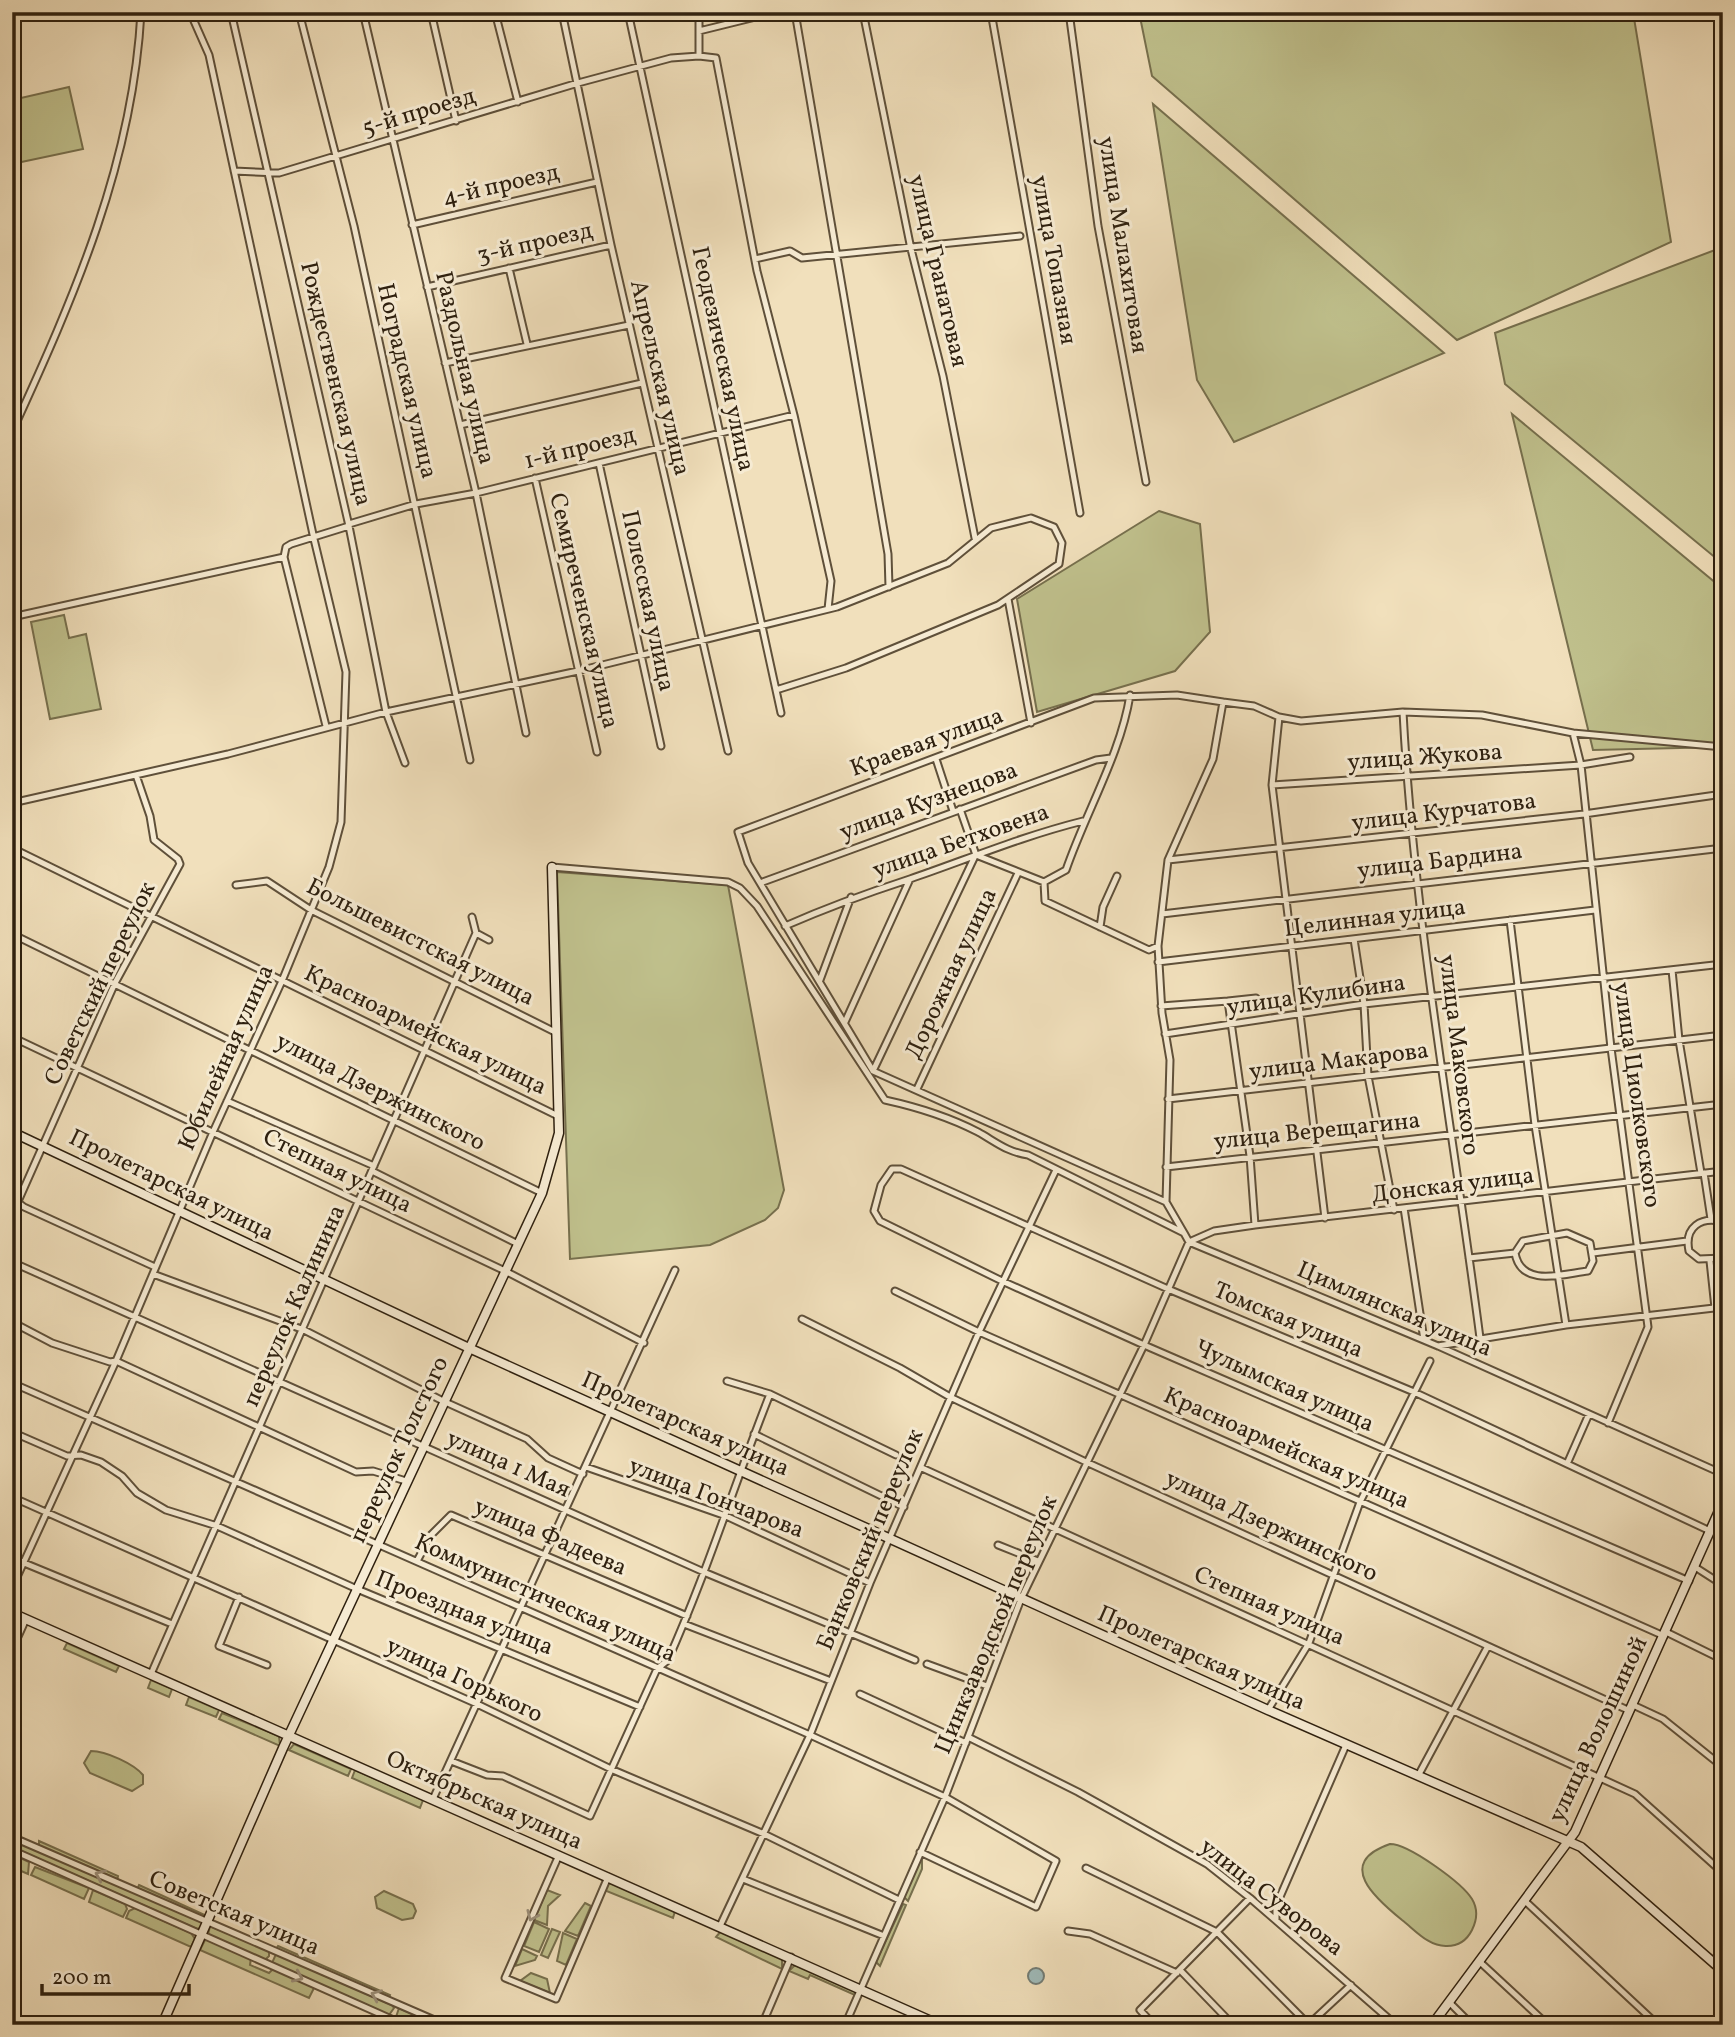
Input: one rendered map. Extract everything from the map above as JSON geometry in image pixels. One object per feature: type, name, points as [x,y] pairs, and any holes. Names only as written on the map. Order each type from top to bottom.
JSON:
[{"type":"street","points":[[12,432],[89,255],[115,176],[139,53],[141,12]]},
{"type":"street","name":"Юбилейная улица","points":[[12,1588],[116,1361],[226,1101],[282,981],[338,843],[346,723],[346,672],[314,539],[207,46],[190,12]]},
{"type":"street","name":"Рождественская улица","points":[[231,12],[349,525],[386,712],[405,763]]},
{"type":"street","name":"Ноградская улица","points":[[299,12],[354,226],[470,760]]},
{"type":"street","name":"Раздольная улица","points":[[363,12],[476,493],[526,733]]},
{"type":"street","points":[[431,12],[456,121]]},
{"type":"street","points":[[495,12],[518,102]]},
{"type":"street","name":"Апрельская улица","points":[[562,12],[611,245],[728,751]]},
{"type":"street","name":"Геодезическая улица","points":[[628,12],[781,713]]},
{"type":"street","points":[[699,12],[702,27],[699,31],[699,56],[716,58],[755,258],[831,581],[828,609]]},
{"type":"street","points":[[699,31],[776,12]]},
{"type":"street","points":[[795,12],[839,255],[888,554],[889,587]]},
{"type":"street","name":"улица Гранатовая","points":[[863,12],[911,249],[936,339],[975,538]]},
{"type":"street","name":"улица Топазная","points":[[991,12],[1080,513]]},
{"type":"street","name":"улица Малахитовая","points":[[1069,12],[1098,226],[1146,482]]},
{"type":"street","name":"5-й проезд","points":[[234,171],[270,174],[335,158],[578,83],[640,66],[699,56]]},
{"type":"street","name":"4-й проезд","points":[[412,225],[597,182]]},
{"type":"street","points":[[755,258],[790,251],[802,258],[1020,236]]},
{"type":"street","name":"3-й проезд","points":[[427,287],[611,245]]},
{"type":"street","points":[[509,268],[527,344]]},
{"type":"street","points":[[445,363],[629,325]]},
{"type":"street","points":[[460,425],[642,383]]},
{"type":"street","name":"1-й проезд","points":[[285,557],[288,546],[416,504],[476,493],[794,415]]},
{"type":"street","name":"Полесская улица","points":[[599,463],[661,746]]},
{"type":"street","name":"Семиреченская улица","points":[[535,478],[597,752]]},
{"type":"street","points":[[12,803],[266,745],[326,726],[386,712],[579,671],[828,609],[948,563],[975,538],[991,528],[1031,518],[1054,527],[1062,542],[1059,564],[1008,599],[846,668],[776,691]]},
{"type":"street","points":[[12,617],[285,557],[326,726]]},
{"type":"street","points":[[1008,599],[1031,723]]},
{"type":"street","points":[[976,855],[1044,882],[1066,870],[1083,821],[1125,728],[1130,695]]},
{"type":"street","name":"Краевая улица","points":[[760,883],[748,863],[738,832],[1094,698],[1177,695],[1254,706],[1279,717],[1301,721],[1403,712],[1482,715],[1573,733],[1723,747]]},
{"type":"street","points":[[1189,1241],[1166,1202],[1170,1060],[1161,1006],[1158,946],[1168,860],[1213,759],[1223,702]]},
{"type":"street","name":"улица Маковского","points":[[1403,712],[1407,777],[1439,1068],[1480,1338]]},
{"type":"street","points":[[1279,717],[1272,785],[1325,1218]]},
{"type":"street","name":"улица Циолковского","points":[[1573,733],[1581,765],[1584,814],[1611,1048],[1648,1327],[1608,1423]]},
{"type":"street","name":"улица Жукова","points":[[1272,785],[1581,765],[1630,757]]},
{"type":"street","name":"улица Кузнецова","points":[[760,883],[1096,760],[1111,758]]},
{"type":"street","points":[[936,759],[953,811]]},
{"type":"street","name":"Советский переулок","points":[[12,1215],[15,1200],[79,1067],[115,983],[180,864],[178,859],[154,840],[150,816],[136,775]]},
{"type":"street","name":"улица Курчатова","points":[[1168,860],[1279,850],[1584,814],[1723,794]]},
{"type":"street","points":[[873,1071],[976,855],[960,809]]},
{"type":"street","name":"улица Бетховена","points":[[785,926],[851,897],[910,879],[1041,830],[1083,821]]},
{"type":"street","name":"Красноармейская улица","points":[[12,848],[558,1116]]},
{"type":"street","name":"улица Бардина","points":[[1162,914],[1723,848]]},
{"type":"street","points":[[552,867],[716,879],[740,888],[757,906],[885,1100],[922,1108],[978,1132],[1009,1152],[1028,1155],[1184,1233]]},
{"type":"street","name":"переулок Толстого","points":[[162,2025],[405,1481],[542,1193],[559,1133],[552,867]]},
{"type":"street","name":"Дорожная улица","points":[[917,1089],[1018,873]]},
{"type":"street","points":[[1100,927],[1103,907],[1117,876]]},
{"type":"street","points":[[845,1022],[910,879]]},
{"type":"street","name":"Большевистская улица","points":[[236,885],[267,881],[311,910],[557,1033]]},
{"type":"street","points":[[1044,882],[1045,901],[1149,950],[1158,946]]},
{"type":"street","points":[[760,883],[873,1071],[1166,1202]]},
{"type":"street","name":"улица Бетховена","points":[[820,980],[851,897]]},
{"type":"street","name":"Целинная улица","points":[[1158,962],[1595,910]]},
{"type":"street","points":[[472,917],[476,933],[489,940]]},
{"type":"street","points":[[1510,920],[1535,1125],[1566,1325]]},
{"type":"street","name":"переулок Калинина","points":[[151,1674],[326,1281],[476,933]]},
{"type":"street","name":"улица Дзержинского","points":[[12,934],[251,1048],[542,1193]]},
{"type":"street","points":[[1354,939],[1364,1004],[1368,1076],[1394,1210]]},
{"type":"street","name":"улица Кулибина","points":[[1165,1034],[1299,1016],[1364,1004],[1431,999],[1723,964]]},
{"type":"street","points":[[1672,970],[1679,1040],[1711,1219]]},
{"type":"street","points":[[1161,1006],[1256,998]]},
{"type":"street","points":[[1228,1001],[1250,1156],[1255,1225]]},
{"type":"street","name":"улица Макарова","points":[[1168,1098],[1723,1035]]},
{"type":"street","name":"Степная улица","points":[[12,1037],[505,1271],[644,1343]]},
{"type":"street","points":[[226,1101],[373,1169],[518,1244]]},
{"type":"street","name":"улица Верещагина","points":[[1166,1167],[1723,1104]]},
{"type":"street","name":"Пролетарская улица","points":[[12,1132],[468,1348],[1346,1745],[1569,1841],[1602,1863],[1723,1971]]},
{"type":"street","name":"Томская улица","points":[[874,1211],[886,1174],[892,1169],[901,1169],[1168,1289],[1414,1392],[1710,1531]]},
{"type":"street","name":"Банковский переулок","points":[[720,1926],[810,1735],[849,1633],[922,1468],[950,1397],[1056,1170]]},
{"type":"street","name":"Донская улица","points":[[1189,1241],[1213,1231],[1255,1225],[1630,1184],[1723,1171]]},
{"type":"street","points":[[15,1200],[24,1207],[155,1267]]},
{"type":"street","points":[[1404,1209],[1424,1340]]},
{"type":"street","name":"Чулымская улица","points":[[874,1211],[880,1221],[1002,1281],[1689,1581]]},
{"type":"street","points":[[1723,1222],[1711,1219],[1695,1225],[1687,1241],[1693,1256],[1710,1261],[1723,1258]]},
{"type":"street","points":[[1552,1235],[1579,1236],[1590,1243],[1593,1253],[1588,1271],[1534,1277],[1521,1269],[1515,1253],[1523,1241],[1552,1235]]},
{"type":"street","name":"Цимлянская улица","points":[[1189,1241],[1438,1346],[1723,1474]]},
{"type":"street","name":"Цинкзаводской переулок","points":[[845,2025],[945,1797],[1021,1598],[1144,1345],[1189,1241]]},
{"type":"street","points":[[1593,1253],[1687,1241]]},
{"type":"street","points":[[1469,1258],[1515,1253]]},
{"type":"street","points":[[1710,1261],[1715,1308]]},
{"type":"street","name":"улица 1 Мая","points":[[12,1262],[706,1573],[915,1661]]},
{"type":"street","points":[[433,1800],[644,1343],[675,1270]]},
{"type":"street","name":"улица Гончарова","points":[[153,1274],[304,1330],[443,1401],[527,1439],[548,1458],[726,1516],[870,1583]]},
{"type":"street","name":"Красноармейская улица","points":[[895,1291],[979,1332],[1360,1502],[1723,1660]]},
{"type":"street","points":[[1438,1346],[1566,1325],[1723,1307]]},
{"type":"street","name":"улица Дзержинского","points":[[802,1319],[900,1368],[950,1397],[1086,1462],[1488,1646],[1663,1719],[1723,1768]]},
{"type":"street","points":[[12,1322],[52,1343],[110,1362],[116,1361],[356,1472],[373,1471],[405,1481]]},
{"type":"street","points":[[1268,1710],[1309,1643],[1360,1502],[1430,1361]]},
{"type":"street","points":[[727,1381],[770,1394],[896,1455]]},
{"type":"street","name":"Коммунистическая улица","points":[[12,1383],[810,1735],[945,1797],[1056,1861],[1037,1907],[920,1852]]},
{"type":"street","points":[[451,1761],[487,1775],[503,1776],[590,1816],[657,1669],[668,1660],[706,1573],[740,1471],[757,1435],[770,1394]]},
{"type":"street","points":[[1567,1464],[1589,1415]]},
{"type":"street","name":"Проездная улица","points":[[12,1432],[67,1456],[74,1455],[100,1462],[122,1476],[137,1493],[166,1510],[217,1526],[357,1589],[640,1707]]},
{"type":"street","points":[[757,1435],[904,1507]]},
{"type":"street","name":"Степная улица","points":[[922,1468],[1635,1794],[1723,1873]]},
{"type":"street","name":"улица Горького","points":[[12,1497],[477,1704],[613,1770],[764,1834],[900,1900]]},
{"type":"street","name":"улица Волошиной","points":[[1432,2025],[1569,1841],[1602,1779],[1723,1503]]},
{"type":"street","name":"улица Фадеева","points":[[418,1561],[431,1535],[451,1515],[687,1616]]},
{"type":"street","points":[[998,1545],[1038,1561]]},
{"type":"street","points":[[12,1558],[173,1624]]},
{"type":"street","points":[[1695,1567],[1723,1585]]},
{"type":"street","points":[[239,1597],[219,1646],[267,1665]]},
{"type":"street","name":"Октябрьская улица","points":[[12,1613],[940,2025]]},
{"type":"street","points":[[12,1650],[26,1619]]},
{"type":"street","points":[[684,1624],[831,1681]]},
{"type":"street","points":[[1418,1776],[1488,1646]]},
{"type":"street","points":[[927,1664],[987,1686]]},
{"type":"street","name":"улица Суворова","points":[[860,1694],[1078,1792],[1207,1864],[1261,1907],[1396,2025]]},
{"type":"street","points":[[1276,1920],[1276,1906],[1346,1745]]},
{"type":"street","name":"Советская улица","points":[[12,1837],[439,2022],[438,2025]]},
{"type":"street","name":"Советская улица","points":[[12,1850],[405,2025]]},
{"type":"street","points":[[559,1855],[505,1978],[556,1999],[608,1877]]},
{"type":"street","points":[[1086,1868],[1217,1932],[1308,2025],[1351,1984]]},
{"type":"street","points":[[743,1879],[884,1936]]},
{"type":"street","points":[[1154,2025],[1140,2011],[1250,1898]]},
{"type":"street","points":[[1524,1900],[1658,2025]]},
{"type":"street","points":[[1261,1907],[1276,1906]]},
{"type":"street","points":[[1068,1931],[1090,1934],[1178,1972],[1233,2025]]},
{"type":"street","points":[[762,2025],[791,1957]]},
{"type":"street","points":[[1480,1962],[1548,2025]]},
{"type":"street","points":[[1449,2002],[1472,2025]]},
{"type":"street","points":[[392,2019],[398,2004]]},
{"type":"green space","points":[[1139,12],[1633,12],[1671,242],[1457,340],[1152,76]]},
{"type":"green space","points":[[69,87],[83,149],[12,164],[12,100]]},
{"type":"green space","points":[[1153,104],[1444,353],[1234,442],[1197,380]]},
{"type":"green space","points":[[1723,247],[1723,564],[1505,384],[1495,333]]},
{"type":"green space","points":[[1512,414],[1723,589],[1723,747],[1593,750]]},
{"type":"green space","points":[[1159,511],[1200,524],[1210,632],[1175,671],[1037,712],[1017,599]]},
{"type":"green space","points":[[64,615],[69,638],[86,634],[101,709],[50,719],[31,622]]},
{"type":"green space","points":[[557,872],[728,885],[784,1190],[778,1208],[765,1220],[710,1245],[570,1259]]},
{"type":"green space","points":[[67,1643],[119,1666],[116,1672],[64,1649]]},
{"type":"green space","points":[[151,1680],[172,1689],[169,1697],[148,1688]]},
{"type":"green space","points":[[189,1697],[219,1710],[216,1717],[186,1705]]},
{"type":"green space","points":[[222,1713],[279,1736],[280,1746],[219,1719]]},
{"type":"green space","points":[[294,1744],[351,1769],[348,1776],[289,1750]]},
{"type":"green space","points":[[91,1751],[127,1763],[143,1775],[143,1784],[132,1791],[90,1773],[84,1763]]},
{"type":"green space","points":[[355,1770],[423,1800],[420,1808],[352,1778]]},
{"type":"green space","points":[[12,1839],[204,1923],[202,1928],[197,1929],[12,1847]]},
{"type":"green space","points":[[39,1841],[118,1876],[117,1881],[39,1847]]},
{"type":"green space","points":[[1390,1844],[1409,1850],[1434,1866],[1458,1884],[1472,1899],[1476,1918],[1465,1939],[1458,1944],[1447,1946],[1428,1941],[1372,1892],[1362,1871],[1365,1861],[1373,1852]]},
{"type":"green space","points":[[12,1854],[29,1862],[28,1874],[12,1867]]},
{"type":"green space","points":[[922,1855],[922,1869],[908,1901],[904,1897]]},
{"type":"green space","points":[[35,1867],[89,1888],[84,1899],[31,1875]]},
{"type":"green space","points":[[608,1882],[675,1911],[673,1918],[604,1890]]},
{"type":"green space","points":[[139,1885],[207,1916],[205,1918],[137,1890]]},
{"type":"green space","points":[[93,1890],[125,1904],[127,1909],[123,1917],[89,1902]]},
{"type":"green space","points":[[547,1890],[560,1895],[548,1906],[547,1925],[534,1920]]},
{"type":"green space","points":[[384,1891],[413,1904],[416,1911],[413,1918],[402,1920],[377,1908],[375,1897]]},
{"type":"green space","points":[[585,1903],[591,1906],[578,1936],[565,1931]]},
{"type":"green space","points":[[903,1904],[906,1905],[880,1966],[876,1962]]},
{"type":"green space","points":[[135,1908],[191,1933],[195,1939],[191,1947],[126,1918],[129,1911]]},
{"type":"green space","points":[[534,1922],[549,1929],[539,1952],[524,1946]]},
{"type":"green space","points":[[210,1926],[269,1951],[269,1956],[265,1960],[208,1935]]},
{"type":"green space","points":[[552,1929],[560,1932],[548,1958],[541,1955]]},
{"type":"green space","points":[[721,1931],[782,1958],[782,1969],[716,1937]]},
{"type":"green space","points":[[563,1933],[577,1939],[566,1965],[557,1961]]},
{"type":"green space","points":[[206,1938],[251,1958],[250,1965],[269,1973],[274,1968],[315,1986],[309,1998],[200,1950]]},
{"type":"green space","points":[[278,1946],[390,1995],[389,1998],[276,1949]]},
{"type":"green space","points":[[522,1949],[537,1956],[535,1960],[515,1966]]},
{"type":"green space","points":[[276,1954],[394,2008],[389,2015],[272,1963]]},
{"type":"green space","points":[[795,1965],[859,1992],[857,1996],[810,1975],[808,1979],[789,1971]]},
{"type":"green space","points":[[531,1973],[547,1979],[550,1993],[520,1981]]},
{"type":"green space","points":[[399,2008],[432,2023],[406,2025],[395,2020]]},
{"type":"water","points":[[1033,1968],[1039,1968],[1044,1976],[1042,1982],[1033,1984],[1028,1979],[1028,1973]]}]
